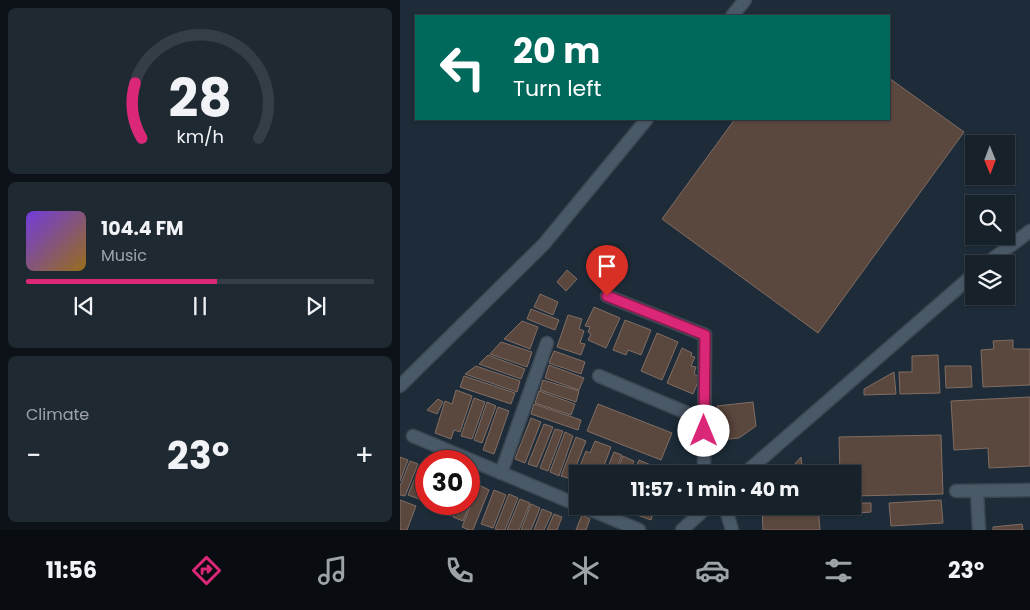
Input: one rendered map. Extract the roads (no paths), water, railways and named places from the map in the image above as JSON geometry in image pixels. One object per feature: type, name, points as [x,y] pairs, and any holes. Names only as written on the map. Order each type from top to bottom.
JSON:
[{"type":"street","points":[[733,15],[745,0]]},
{"type":"street","points":[[400,386],[544,244],[646,120]]},
{"type":"street","points":[[998,255],[1030,231]]},
{"type":"street","points":[[754,465],[965,282]]},
{"type":"street","points":[[607,296],[705,335],[704,465]]},
{"type":"street","points":[[501,473],[547,343]]},
{"type":"street","points":[[599,376],[687,413],[704,431]]},
{"type":"street","points":[[413,436],[569,501]]},
{"type":"street","points":[[956,491],[1030,490]]},
{"type":"street","points":[[977,491],[980,530]]},
{"type":"street","points":[[603,515],[639,530]]},
{"type":"street","points":[[682,530],[698,515]]},
{"type":"street","points":[[728,515],[732,530]]}]
